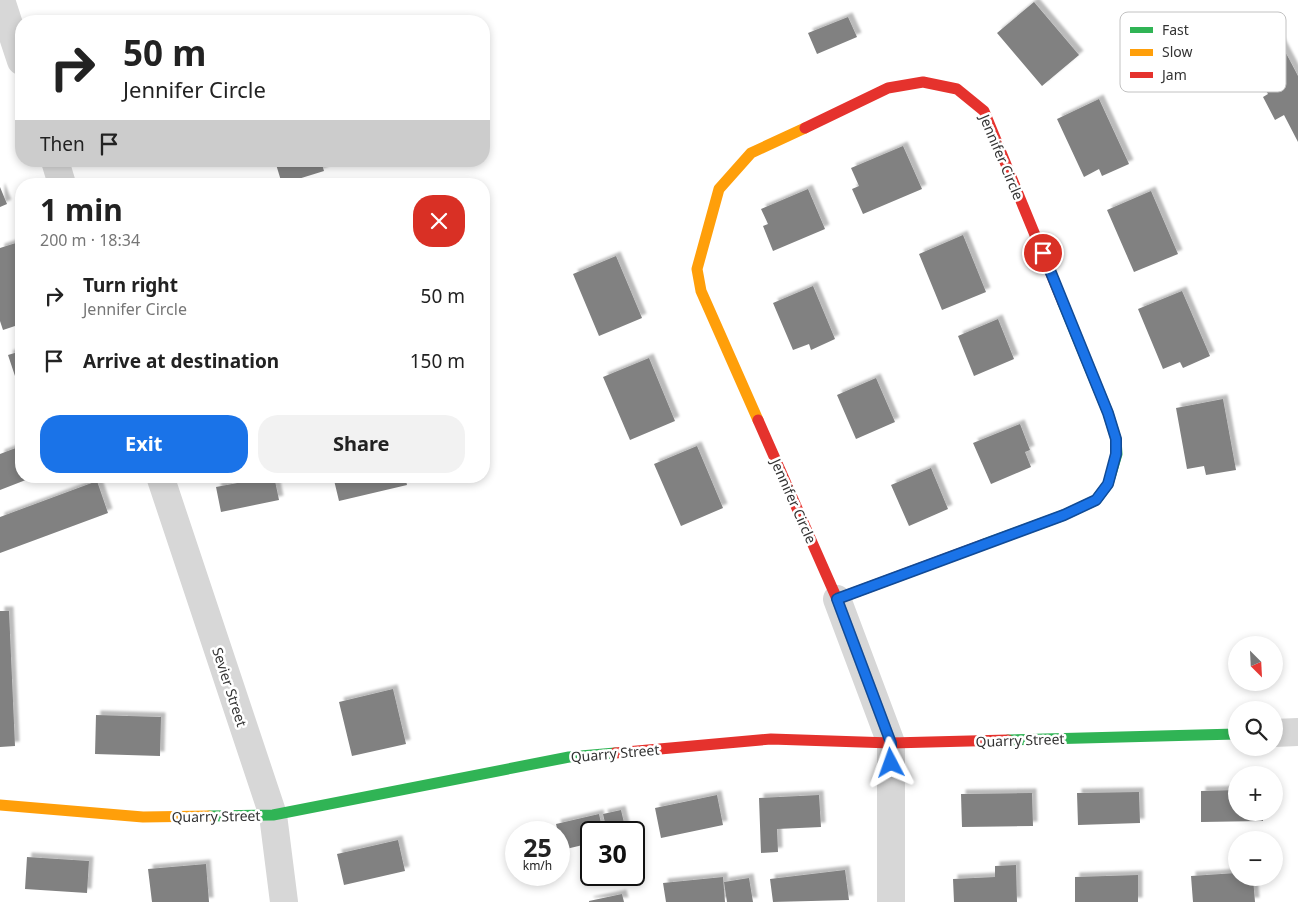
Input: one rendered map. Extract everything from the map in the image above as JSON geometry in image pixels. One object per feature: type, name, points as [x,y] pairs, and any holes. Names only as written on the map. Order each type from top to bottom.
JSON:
[{"type":"street","points":[[1,0],[15,43]]},
{"type":"street","name":"Jennifer Circle","points":[[837,599],[1064,515],[1096,500],[1108,484],[1116,454],[1116,439],[1108,413],[984,111],[967,95],[948,84],[923,82],[888,88],[751,153],[719,189],[697,269],[701,291],[837,599],[891,743]]},
{"type":"street","name":"Sevier Street","points":[[162,483],[273,815],[284,902]]},
{"type":"street","points":[[1283,733],[1298,732]]},
{"type":"street","name":"Quarry Street","points":[[0,805],[143,817],[273,815],[569,757],[771,739],[891,743],[1228,734]]},
{"type":"street","points":[[891,743],[891,902]]},
{"type":"building","points":[[1034,2],[1079,55],[1042,86],[997,33]]},
{"type":"building","points":[[848,17],[857,37],[817,54],[808,33]]},
{"type":"building","points":[[1286,53],[1298,76],[1298,142],[1284,115],[1275,120],[1263,97],[1268,94],[1267,92],[1286,92]]},
{"type":"building","points":[[1099,99],[1129,164],[1102,176],[1099,169],[1084,177],[1057,119]]},
{"type":"building","points":[[903,146],[922,189],[863,214],[852,189],[859,186],[851,168]]},
{"type":"building","points":[[277,167],[323,167],[324,171],[301,178],[280,178]]},
{"type":"building","points":[[0,187],[7,204],[0,207]]},
{"type":"building","points":[[808,189],[825,229],[773,251],[763,226],[768,224],[761,209]]},
{"type":"building","points":[[1151,191],[1178,254],[1134,272],[1107,210]]},
{"type":"building","points":[[963,235],[986,292],[942,310],[919,254]]},
{"type":"building","points":[[15,243],[15,326],[3,330],[0,321],[0,248]]},
{"type":"building","points":[[616,256],[642,318],[599,336],[573,274]]},
{"type":"building","points":[[813,286],[835,339],[811,350],[809,344],[793,350],[773,303]]},
{"type":"building","points":[[1182,291],[1210,356],[1183,368],[1180,362],[1163,369],[1138,309]]},
{"type":"building","points":[[998,319],[1014,359],[974,376],[958,336]]},
{"type":"building","points":[[15,353],[15,376],[8,355]]},
{"type":"building","points":[[649,358],[675,421],[630,440],[603,377]]},
{"type":"building","points":[[876,378],[895,422],[856,439],[837,395]]},
{"type":"building","points":[[1223,399],[1236,470],[1206,475],[1204,466],[1187,469],[1176,408]]},
{"type":"building","points":[[1020,424],[1030,450],[1025,452],[1031,467],[991,484],[973,443]]},
{"type":"building","points":[[697,446],[723,508],[681,526],[654,464]]},
{"type":"building","points":[[15,448],[15,483],[18,483],[0,490],[0,454]]},
{"type":"building","points":[[931,468],[948,509],[909,526],[891,485]]},
{"type":"building","points":[[92,483],[98,483],[108,513],[0,553],[0,517]]},
{"type":"building","points":[[237,483],[275,483],[279,500],[221,512],[216,487]]},
{"type":"building","points":[[335,483],[407,483],[407,485],[339,501]]},
{"type":"building","points":[[0,611],[9,611],[15,746],[0,747]]},
{"type":"building","points":[[393,689],[406,744],[352,756],[339,702]]},
{"type":"building","points":[[96,715],[161,717],[160,756],[95,754]]},
{"type":"building","points":[[1228,790],[1228,821],[1263,821],[1201,822],[1201,791]]},
{"type":"building","points":[[1139,792],[1140,823],[1078,825],[1077,793]]},
{"type":"building","points":[[1032,793],[1033,826],[962,827],[961,794]]},
{"type":"building","points":[[717,795],[723,825],[661,838],[655,808]]},
{"type":"building","points":[[819,795],[821,827],[777,829],[778,852],[761,853],[759,798]]},
{"type":"building","points":[[621,810],[624,821],[605,821],[603,814]]},
{"type":"building","points":[[599,814],[601,821],[580,821],[580,846],[570,848],[569,821]]},
{"type":"building","points":[[398,840],[405,871],[344,885],[337,854]]},
{"type":"building","points":[[27,857],[89,861],[87,893],[25,889]]},
{"type":"building","points":[[206,864],[209,902],[152,902],[148,869]]},
{"type":"building","points":[[1016,865],[1017,902],[954,902],[953,879],[995,877],[995,866]]},
{"type":"building","points":[[845,870],[849,900],[773,902],[770,879]]},
{"type":"building","points":[[1228,874],[1228,886],[1254,886],[1255,902],[1193,902],[1191,876]]},
{"type":"building","points":[[1138,875],[1138,902],[1075,902],[1075,877]]},
{"type":"building","points":[[723,877],[725,902],[666,902],[663,883]]},
{"type":"building","points":[[749,878],[753,902],[727,902],[724,882]]},
{"type":"building","points":[[622,894],[624,902],[589,902],[589,901]]},
{"type":"traffic: fast","points":[[985,544],[1064,515],[1096,500],[1108,484],[1117,454],[1116,439],[1108,413],[1063,303]]},
{"type":"traffic: fast","points":[[1008,740],[1228,734]]},
{"type":"traffic: fast","points":[[209,816],[273,815],[569,757],[615,753]]},
{"type":"traffic: slow","points":[[758,420],[701,291],[697,269],[719,189],[751,153],[805,128]]},
{"type":"traffic: slow","points":[[0,805],[143,817],[209,816]]},
{"type":"traffic: jam","points":[[923,82],[957,89],[984,111],[1063,303]]},
{"type":"traffic: jam","points":[[805,128],[888,88],[923,82]]},
{"type":"traffic: jam","points":[[758,420],[837,599],[985,544]]},
{"type":"traffic: jam","points":[[615,753],[771,739],[891,743],[1008,740]]},
{"type":"route","points":[[891,763],[891,743],[837,599],[1064,515],[1096,500],[1108,484],[1116,454],[1116,439],[1108,413],[1043,253]]}]
